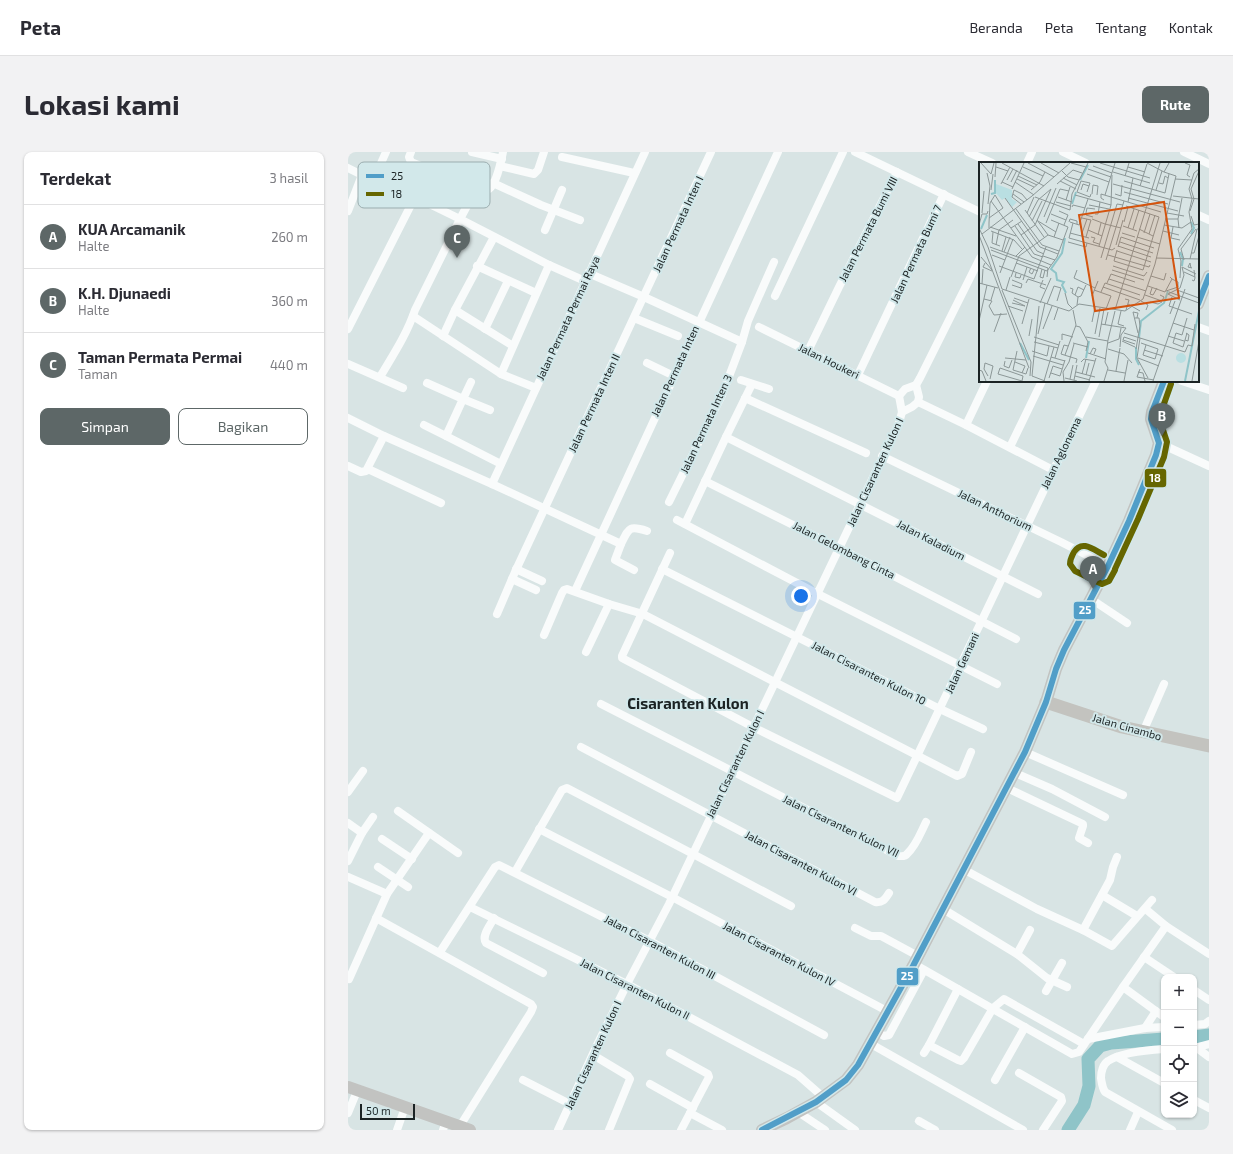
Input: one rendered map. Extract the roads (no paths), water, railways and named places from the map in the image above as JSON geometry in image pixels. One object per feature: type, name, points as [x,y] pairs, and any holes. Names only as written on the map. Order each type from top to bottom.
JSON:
[{"type":"main road","points":[[1199,303],[1206,294],[1209,276]]},
{"type":"main road","points":[[762,1130],[798,1112],[846,1080],[858,1065],[871,1044],[887,1011],[919,963],[963,869],[1025,752],[1046,702],[1056,669],[1064,650],[1108,566],[1156,455],[1159,443],[1151,418],[1164,382]]},
{"type":"main road","name":"Jalan Cinambo","points":[[1046,702],[1122,728],[1209,746]]},
{"type":"main road","points":[[352,1089],[405,1107],[445,1126],[465,1128]]},
{"type":"street","points":[[382,162],[386,152]]},
{"type":"street","points":[[411,152],[409,158],[411,162]]},
{"type":"street","points":[[472,152],[502,159],[534,174],[538,170],[544,152]]},
{"type":"street","name":"Jalan Permata Permai Raya","points":[[492,484],[586,277],[645,152]]},
{"type":"street","name":"Jalan Permata Inten I","points":[[644,296],[711,152]]},
{"type":"street","name":"Jalan Permata Inten","points":[[575,591],[698,322],[778,152]]},
{"type":"street","points":[[775,296],[843,152]]},
{"type":"street","points":[[855,152],[979,212]]},
{"type":"street","points":[[968,152],[990,162]]},
{"type":"street","points":[[1027,162],[1032,152]]},
{"type":"street","points":[[1063,152],[1084,162]]},
{"type":"street","points":[[1184,152],[1209,164]]},
{"type":"street","points":[[562,158],[634,173]]},
{"type":"street","points":[[490,187],[502,159]]},
{"type":"street","points":[[348,168],[358,173]]},
{"type":"street","name":"Jalan Permata Bumi VIII","points":[[808,351],[897,172]]},
{"type":"street","points":[[493,183],[552,210],[580,220]]},
{"type":"street","points":[[348,211],[358,185]]},
{"type":"street","points":[[545,230],[552,210],[562,190]]},
{"type":"street","name":"Jalan Permata Bumi 7","points":[[858,375],[944,194]]},
{"type":"street","points":[[348,329],[409,208]]},
{"type":"street","points":[[438,208],[549,265],[644,296],[742,342]]},
{"type":"street","points":[[380,377],[402,342],[413,316],[466,208]]},
{"type":"street","points":[[1199,215],[1209,220]]},
{"type":"street","points":[[443,336],[454,310],[494,237]]},
{"type":"street","points":[[902,412],[918,402],[919,397],[916,385],[979,260]]},
{"type":"street","name":"Jalan Permata Inten 3","points":[[669,502],[722,395],[748,322],[774,262]]},
{"type":"street","points":[[501,374],[549,265]]},
{"type":"street","points":[[477,266],[536,294]]},
{"type":"street","points":[[485,329],[508,281]]},
{"type":"street","name":"Jalan Permata Inten II","points":[[497,614],[516,569],[644,296]]},
{"type":"street","points":[[454,310],[513,346]]},
{"type":"street","points":[[413,316],[501,374],[536,388]]},
{"type":"street","points":[[634,318],[678,336]]},
{"type":"street","name":"Jalan Houkeri","points":[[759,327],[899,396]]},
{"type":"street","points":[[1199,327],[1209,331]]},
{"type":"street","points":[[647,363],[674,376]]},
{"type":"street","points":[[348,364],[403,388]]},
{"type":"street","points":[[741,380],[769,389]]},
{"type":"street","points":[[446,436],[471,382]]},
{"type":"street","points":[[966,425],[987,382]]},
{"type":"street","points":[[1010,447],[1042,382]]},
{"type":"street","name":"Jalan Aglonema","points":[[1026,525],[1096,382]]},
{"type":"street","points":[[1185,382],[1209,390]]},
{"type":"street","points":[[427,383],[490,410]]},
{"type":"street","points":[[685,524],[752,384]]},
{"type":"street","points":[[899,396],[906,389],[916,385]]},
{"type":"street","name":"Jalan Cisaranten Kulon I","points":[[558,1130],[627,984],[672,897],[710,815],[798,637],[882,456],[899,423],[902,412],[899,396]]},
{"type":"street","points":[[745,398],[866,453]]},
{"type":"street","points":[[918,402],[1053,470]]},
{"type":"street","points":[[348,418],[384,436],[621,544]]},
{"type":"street","points":[[424,425],[501,464]]},
{"type":"street","points":[[348,466],[361,472],[368,469],[384,436]]},
{"type":"street","name":"Jalan Kaladium","points":[[726,437],[1038,594]]},
{"type":"street","points":[[1159,443],[1209,466]]},
{"type":"street","name":"Jalan Anthorium","points":[[882,456],[1108,566]]},
{"type":"street","points":[[368,469],[441,502]]},
{"type":"street","name":"Jalan Gelombang Cinta","points":[[705,481],[982,620],[1016,639]]},
{"type":"street","points":[[677,520],[818,594],[997,684]]},
{"type":"street","name":"Jalan Gemani","points":[[753,727],[897,798],[961,666],[1026,525]]},
{"type":"street","points":[[634,570],[615,560],[621,544],[629,530],[632,528],[637,528],[647,532]]},
{"type":"street","points":[[670,553],[622,658],[753,727]]},
{"type":"street","points":[[516,569],[542,581]]},
{"type":"street","name":"Jalan Cisaranten Kulon 10","points":[[662,570],[983,729]]},
{"type":"street","points":[[512,579],[536,590]]},
{"type":"street","points":[[544,635],[564,590],[567,588],[608,604],[643,614],[957,776],[962,774],[971,752]]},
{"type":"street","points":[[1091,599],[1127,623]]},
{"type":"street","points":[[586,652],[608,604]]},
{"type":"street","points":[[1143,732],[1164,684]]},
{"type":"street","points":[[601,704],[732,771]]},
{"type":"street","name":"Jalan Cisaranten Kulon VI","points":[[581,748],[875,902],[884,900],[889,893]]},
{"type":"street","points":[[1025,752],[1123,795]]},
{"type":"street","points":[[348,792],[363,771]]},
{"type":"street","name":"Jalan Cisaranten Kulon VII","points":[[732,771],[898,856],[907,855],[926,822]]},
{"type":"street","points":[[1015,773],[1105,817]]},
{"type":"street","points":[[515,872],[562,790],[567,788],[791,906]]},
{"type":"street","points":[[1007,788],[1083,824],[1079,838],[1088,843]]},
{"type":"street","points":[[398,811],[458,853]]},
{"type":"street","points":[[348,861],[362,833],[373,817]]},
{"type":"street","points":[[348,823],[362,833]]},
{"type":"street","name":"Jalan Cisaranten Kulon IV","points":[[539,829],[672,897],[887,1011]]},
{"type":"street","points":[[349,979],[387,894],[430,833]]},
{"type":"street","points":[[382,839],[412,859]]},
{"type":"street","points":[[1083,930],[1110,880],[1117,857]]},
{"type":"street","name":"Jalan Cisaranten Kulon III","points":[[470,907],[495,867],[499,865],[650,941],[824,1035]]},
{"type":"street","points":[[378,867],[408,887]]},
{"type":"street","points":[[963,869],[1037,909],[1083,930],[1112,946],[1152,900]]},
{"type":"street","points":[[348,877],[387,894]]},
{"type":"street","points":[[1102,895],[1137,916]]},
{"type":"street","points":[[440,952],[470,907]]},
{"type":"street","name":"Jalan Cisaranten Kulon II","points":[[470,907],[627,984],[798,1075],[819,1099],[855,1130]]},
{"type":"street","points":[[943,909],[1017,954],[1052,981],[1067,988]]},
{"type":"street","points":[[1148,911],[1166,926],[1209,954]]},
{"type":"street","points":[[376,918],[440,952],[531,1004],[533,1007],[532,1012],[465,1128]]},
{"type":"street","points":[[494,918],[484,936],[484,941],[486,944],[544,973]]},
{"type":"street","points":[[855,928],[871,936],[881,936],[958,989],[1072,1054],[1079,1052],[1166,926]]},
{"type":"street","points":[[1017,954],[1030,930]]},
{"type":"street","points":[[1144,957],[1170,974]]},
{"type":"street","points":[[877,1032],[884,1036],[889,1035],[919,963]]},
{"type":"street","points":[[1046,991],[1062,963]]},
{"type":"street","points":[[1123,987],[1161,1015]]},
{"type":"street","points":[[924,1053],[958,989]]},
{"type":"street","points":[[1197,992],[1209,1000]]},
{"type":"street","points":[[929,1044],[961,1061],[993,1008],[1004,999],[1086,1042],[1145,1028],[1161,1027]]},
{"type":"street","points":[[1145,1028],[1156,1011]]},
{"type":"street","points":[[1197,1025],[1205,1024],[1209,1021]]},
{"type":"street","points":[[995,1080],[1025,1027]]},
{"type":"street","points":[[871,1044],[1023,1130]]},
{"type":"street","points":[[1197,1048],[1209,1044]]},
{"type":"street","points":[[1197,1049],[1209,1057]]},
{"type":"street","points":[[1161,1050],[1132,1053],[1108,1061],[1104,1065],[1101,1074],[1102,1086],[1105,1092],[1172,1130]]},
{"type":"street","points":[[670,1052],[708,1074],[709,1077],[681,1130]]},
{"type":"street","points":[[593,1055],[628,1076],[630,1079],[609,1130]]},
{"type":"street","points":[[1117,1057],[1162,1082]]},
{"type":"street","points":[[1019,1073],[1061,1097],[1062,1101],[1043,1130]]},
{"type":"street","points":[[523,1080],[570,1104]]},
{"type":"street","points":[[650,1084],[722,1130]]},
{"type":"street","points":[[348,1113],[352,1089]]},
{"type":"street","points":[[1197,1102],[1209,1108]]},
{"type":"street","points":[[397,1130],[405,1107]]},
{"type":"street","points":[[798,1112],[825,1130]]},
{"type":"street","points":[[1130,1130],[1138,1112]]},
{"type":"street","points":[[919,1121],[935,1130]]},
{"type":"waterway","points":[[1197,1037],[1209,1035]]},
{"type":"waterway","points":[[1068,1130],[1084,1105],[1089,1086],[1088,1059],[1100,1046],[1111,1043],[1161,1039]]},
{"type":"place","name":"Taman Permata Permai","points":[[457,258]]},
{"type":"place","name":"K.H. Djunaedi","points":[[1162,436]]},
{"type":"place","name":"KUA Arcamanik","points":[[1093,589]]},
{"type":"district","name":"Cisaranten Kulon","points":[[688,704]]}]
